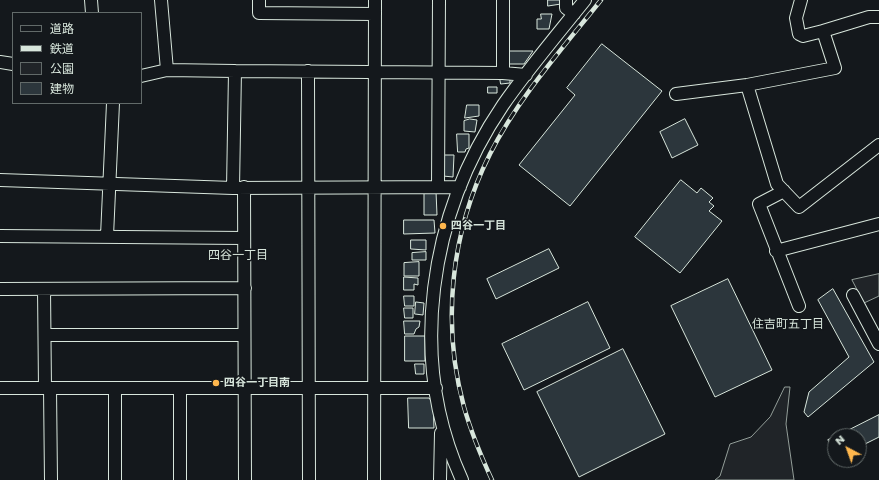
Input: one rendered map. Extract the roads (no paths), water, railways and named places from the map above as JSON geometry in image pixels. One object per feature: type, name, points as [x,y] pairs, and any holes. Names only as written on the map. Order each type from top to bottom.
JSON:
[{"type":"street","points":[[91,0],[92,12]]},
{"type":"street","points":[[161,0],[167,70]]},
{"type":"street","points":[[259,0],[259,13],[375,14]]},
{"type":"street","points":[[374,480],[375,0]]},
{"type":"street","points":[[438,187],[439,0]]},
{"type":"street","points":[[503,0],[503,73]]},
{"type":"street","points":[[566,0],[566,8],[574,14]]},
{"type":"street","points":[[462,480],[449,449],[441,422],[432,351],[433,292],[437,265],[445,231],[460,187],[486,133],[503,105],[584,0]]},
{"type":"street","points":[[801,0],[796,18],[799,34],[802,36],[869,17],[879,17]]},
{"type":"street","points":[[676,94],[747,85],[835,68],[823,30]]},
{"type":"street","points":[[0,62],[12,64]]},
{"type":"street","points":[[142,76],[167,70],[438,72],[503,73],[526,75]]},
{"type":"street","points":[[235,71],[239,187],[244,238],[245,480]]},
{"type":"street","points":[[308,71],[310,187],[310,480]]},
{"type":"street","points":[[747,85],[777,184],[799,207],[879,145]]},
{"type":"street","points":[[107,236],[113,104]]},
{"type":"street","points":[[0,180],[239,187],[460,187]]},
{"type":"street","points":[[784,192],[759,204],[776,251],[799,306]]},
{"type":"street","points":[[776,251],[879,224]]},
{"type":"street","points":[[0,236],[244,238]]},
{"type":"street","points":[[0,289],[245,288]]},
{"type":"street","points":[[44,289],[51,480]]},
{"type":"street","points":[[853,295],[879,344]]},
{"type":"street","points":[[45,335],[244,335]]},
{"type":"street","points":[[0,388],[436,388]]},
{"type":"street","points":[[115,388],[115,480]]},
{"type":"street","points":[[180,388],[180,480]]},
{"type":"street","points":[[440,480],[441,422]]},
{"type":"railway","points":[[492,480],[480,453],[464,407],[457,375],[453,343],[452,310],[454,278],[466,214],[477,184],[501,133],[541,74],[601,0]]},
{"type":"place","name":"四谷一丁目","points":[[443,226]]},
{"type":"place","name":"四谷一丁目南","points":[[216,383]]},
{"type":"district","name":"四谷一丁目","points":[[238,256]]},
{"type":"district","name":"住吉町五丁目","points":[[788,325]]}]
